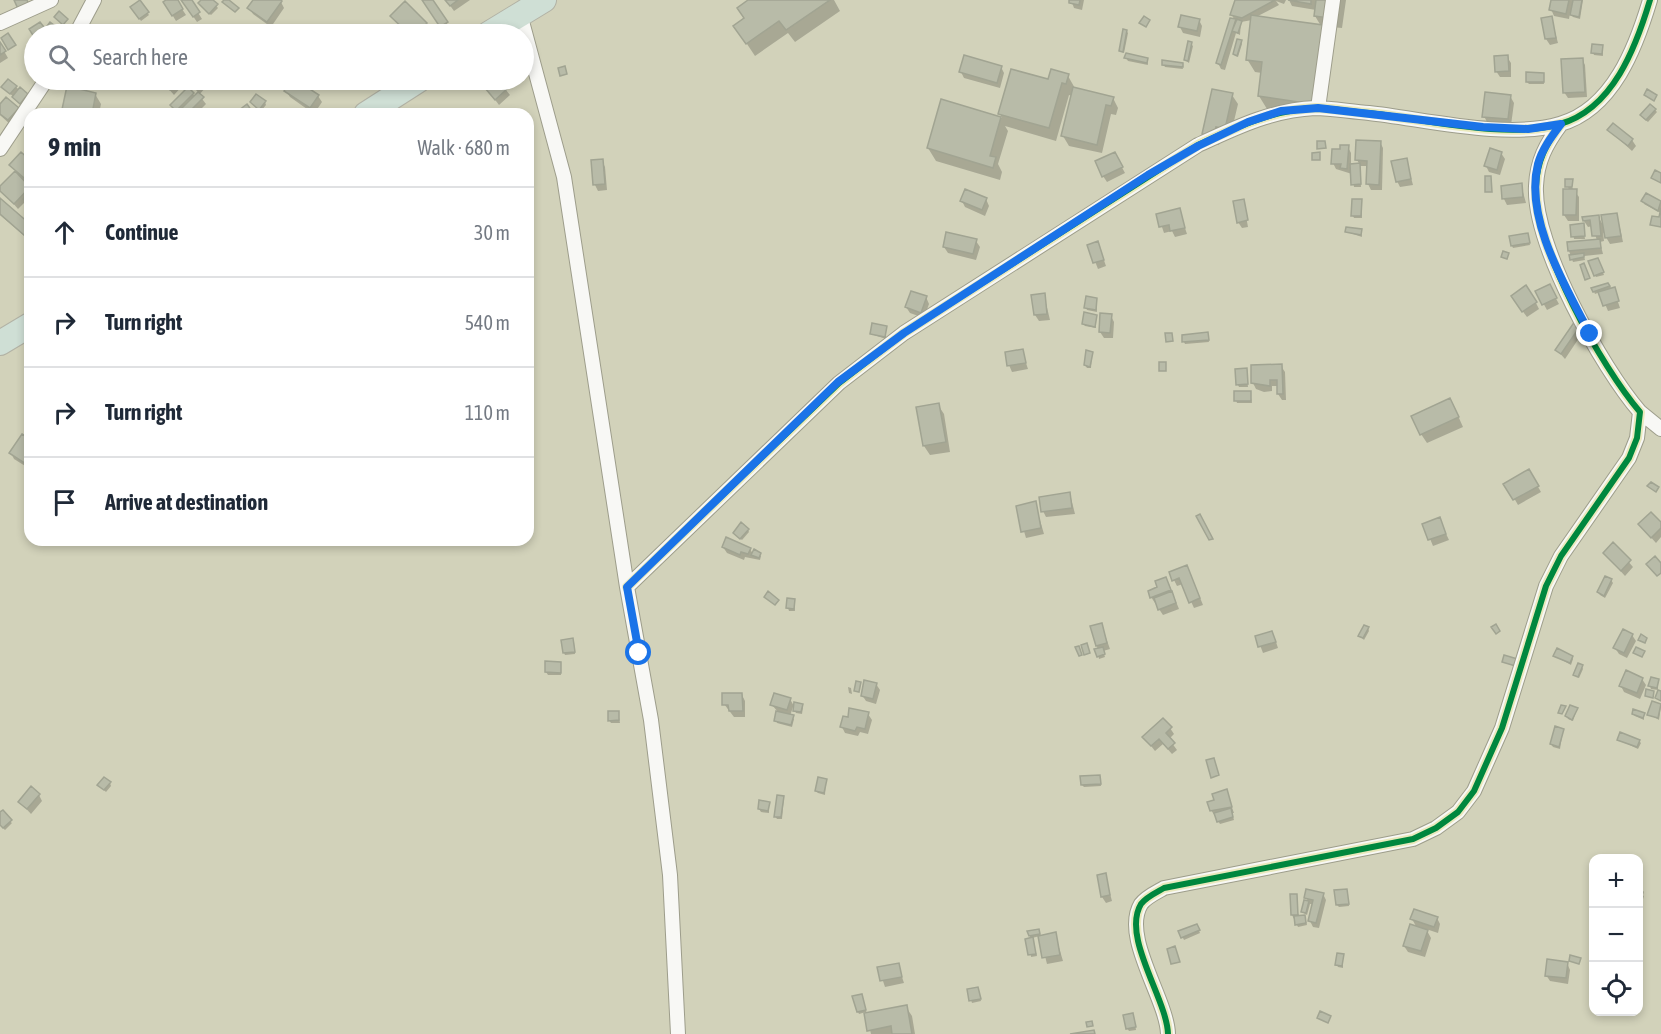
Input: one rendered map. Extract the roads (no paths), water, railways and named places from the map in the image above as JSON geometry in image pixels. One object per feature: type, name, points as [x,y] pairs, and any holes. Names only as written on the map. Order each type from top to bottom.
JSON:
[{"type":"highway","points":[[504,24],[544,0]]},
{"type":"highway","points":[[375,108],[403,90]]},
{"type":"highway","points":[[0,343],[24,329]]},
{"type":"street","points":[[0,23],[51,0]]},
{"type":"street","points":[[81,24],[93,0]]},
{"type":"street","points":[[1318,108],[1333,0]]},
{"type":"street","points":[[627,587],[838,382],[904,333],[1148,175],[1198,146],[1248,122],[1281,111],[1318,108],[1483,127],[1528,129],[1561,124],[1591,108],[1617,78],[1638,40],[1650,0]]},
{"type":"street","points":[[520,14],[523,24]]},
{"type":"street","points":[[534,66],[564,177],[627,587],[651,720],[670,875],[678,1034]]},
{"type":"street","points":[[27,108],[39,90]]},
{"type":"street","points":[[0,149],[24,113]]},
{"type":"street","points":[[1561,124],[1547,142],[1538,164],[1536,189],[1543,234],[1560,276],[1590,334],[1627,397],[1640,412],[1661,429]]},
{"type":"street","points":[[1168,1034],[1138,940],[1137,920],[1141,904],[1164,888],[1413,839],[1436,828],[1458,812],[1474,791],[1502,728],[1546,586],[1561,556],[1629,458],[1637,438],[1640,412]]}]
